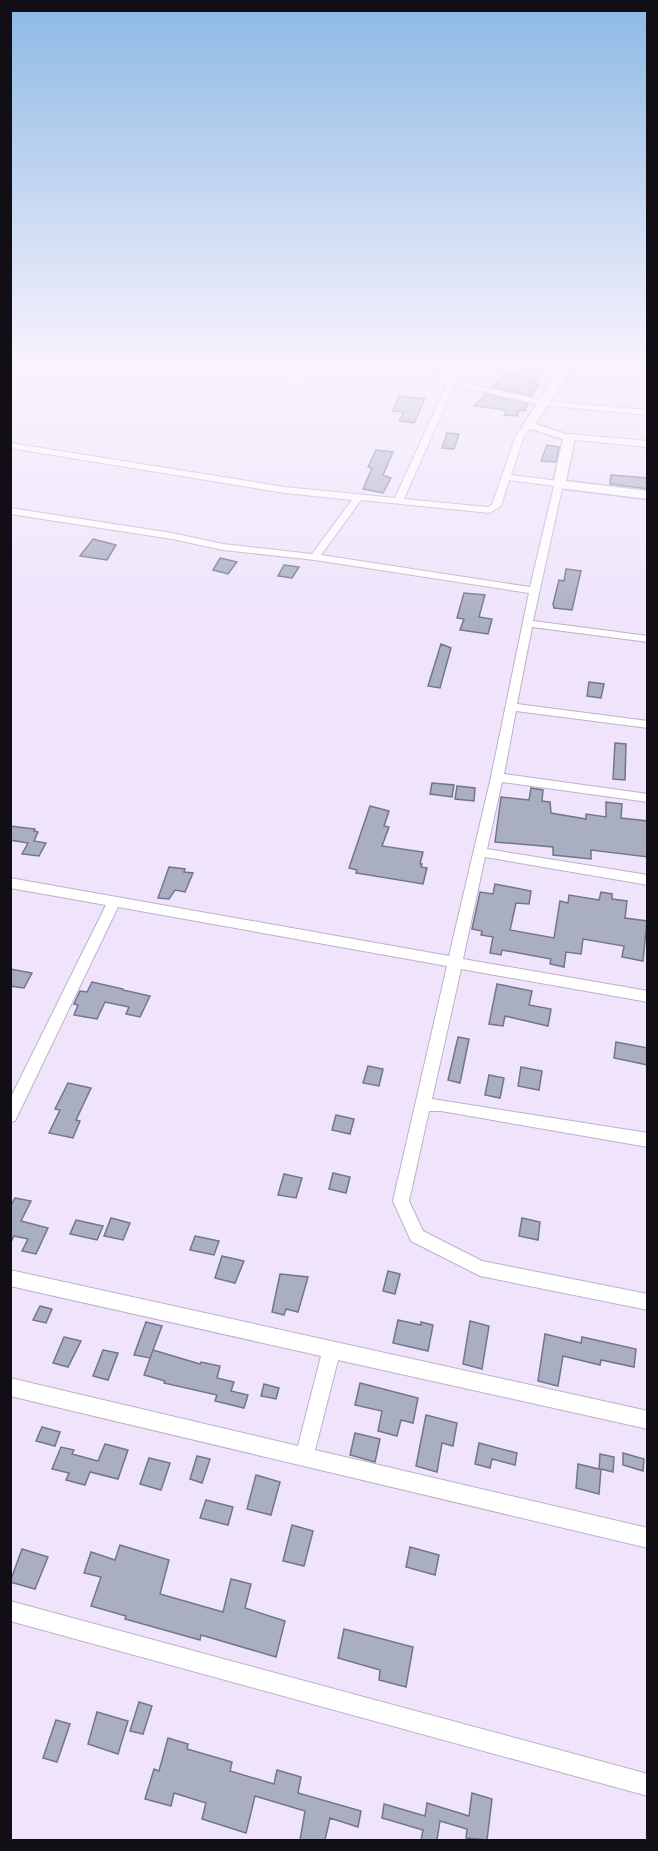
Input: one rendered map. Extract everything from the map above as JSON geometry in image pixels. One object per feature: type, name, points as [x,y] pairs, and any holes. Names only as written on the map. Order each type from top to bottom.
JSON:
[{"type":"street","points":[[55,452],[275,488],[490,510],[496,506],[514,452]]},
{"type":"street","points":[[399,500],[420,452]]},
{"type":"street","points":[[566,452],[534,591],[497,777],[401,1201],[417,1236],[480,1268],[648,1302]]},
{"type":"street","points":[[506,477],[648,495]]},
{"type":"street","points":[[315,557],[359,497]]},
{"type":"street","points":[[10,510],[172,536],[223,547],[315,557],[534,591]]},
{"type":"street","points":[[528,623],[648,639]]},
{"type":"street","points":[[511,707],[648,725]]},
{"type":"street","points":[[497,777],[648,798]]},
{"type":"street","points":[[480,852],[648,880]]},
{"type":"street","points":[[10,883],[648,998]]},
{"type":"street","points":[[10,1116],[114,901]]},
{"type":"street","points":[[422,1105],[441,1105],[648,1140]]},
{"type":"street","points":[[10,1278],[648,1420]]},
{"type":"street","points":[[304,1457],[332,1349]]},
{"type":"street","points":[[10,1387],[648,1538]]},
{"type":"street","points":[[10,1611],[648,1785]]},
{"type":"building","points":[[375,452],[393,452],[383,475],[391,478],[383,493],[363,489],[372,468],[368,467]]},
{"type":"building","points":[[544,452],[558,452],[556,462],[541,461]]},
{"type":"building","points":[[611,475],[648,478],[648,489],[610,484]]},
{"type":"building","points":[[93,539],[116,545],[107,560],[80,556]]},
{"type":"building","points":[[220,558],[237,562],[228,574],[213,570]]},
{"type":"building","points":[[284,565],[299,567],[292,578],[278,576]]},
{"type":"building","points":[[566,569],[581,571],[572,610],[554,608],[553,604],[559,580],[564,581]]},
{"type":"building","points":[[464,593],[485,595],[479,617],[492,619],[488,634],[460,630],[464,619],[457,618]]},
{"type":"building","points":[[441,644],[451,648],[440,688],[428,686]]},
{"type":"building","points":[[589,682],[604,684],[601,698],[587,696]]},
{"type":"building","points":[[615,743],[626,744],[625,780],[613,779]]},
{"type":"building","points":[[432,783],[454,785],[452,797],[430,794]]},
{"type":"building","points":[[457,786],[475,788],[474,801],[455,799]]},
{"type":"building","points":[[531,788],[543,790],[542,801],[550,802],[551,813],[586,819],[586,814],[606,817],[606,802],[622,804],[621,818],[648,821],[648,857],[591,850],[591,859],[553,855],[553,847],[495,842],[501,797],[529,800]]},
{"type":"building","points":[[370,806],[389,811],[384,826],[389,827],[382,846],[423,852],[420,864],[422,864],[421,867],[427,868],[423,884],[356,873],[357,870],[349,868]]},
{"type":"building","points":[[10,826],[35,829],[34,831],[38,832],[34,841],[46,843],[39,856],[22,854],[28,843],[10,840]]},
{"type":"building","points":[[169,867],[185,869],[184,872],[193,873],[185,892],[175,890],[169,899],[158,898]]},
{"type":"building","points":[[495,884],[531,891],[529,904],[516,903],[510,930],[554,938],[560,901],[568,903],[569,895],[599,900],[601,892],[612,894],[612,899],[627,901],[625,918],[647,921],[643,961],[622,957],[624,946],[583,939],[581,954],[566,952],[564,967],[550,964],[551,959],[502,950],[501,955],[490,953],[493,937],[481,935],[482,931],[472,929],[480,892],[493,894]]},
{"type":"building","points":[[10,969],[32,973],[24,988],[10,986]]},
{"type":"building","points":[[92,982],[150,996],[140,1017],[126,1014],[129,1007],[105,1002],[97,1019],[74,1015],[78,1005],[74,1004],[80,991],[87,992]]},
{"type":"building","points":[[497,984],[532,991],[529,1005],[551,1009],[548,1026],[505,1016],[503,1026],[489,1024]]},
{"type":"building","points":[[458,1037],[469,1039],[460,1083],[448,1080]]},
{"type":"building","points":[[616,1042],[648,1048],[648,1065],[614,1058]]},
{"type":"building","points":[[368,1066],[383,1069],[379,1086],[363,1083]]},
{"type":"building","points":[[521,1067],[542,1071],[539,1090],[518,1086]]},
{"type":"building","points":[[489,1075],[504,1078],[500,1098],[485,1095]]},
{"type":"building","points":[[68,1083],[91,1088],[76,1120],[80,1121],[73,1138],[49,1133],[60,1110],[55,1109]]},
{"type":"building","points":[[336,1115],[354,1119],[350,1134],[332,1130]]},
{"type":"building","points":[[333,1173],[350,1177],[346,1193],[329,1189]]},
{"type":"building","points":[[284,1174],[302,1178],[296,1198],[278,1195]]},
{"type":"building","points":[[15,1198],[31,1201],[21,1221],[48,1228],[36,1254],[22,1251],[28,1239],[14,1236],[10,1244],[10,1207]]},
{"type":"building","points":[[111,1218],[130,1223],[123,1240],[104,1236]]},
{"type":"building","points":[[522,1218],[540,1222],[538,1240],[519,1236]]},
{"type":"building","points":[[76,1220],[103,1226],[97,1240],[70,1234]]},
{"type":"building","points":[[195,1236],[219,1241],[214,1255],[190,1250]]},
{"type":"building","points":[[222,1256],[244,1261],[235,1283],[215,1278]]},
{"type":"building","points":[[388,1271],[400,1274],[395,1294],[383,1291]]},
{"type":"building","points":[[280,1274],[308,1277],[298,1312],[286,1309],[284,1315],[272,1312]]},
{"type":"building","points":[[40,1306],[52,1309],[46,1323],[33,1320]]},
{"type":"building","points":[[398,1320],[433,1325],[428,1351],[393,1343]]},
{"type":"building","points":[[470,1321],[489,1326],[482,1369],[463,1364]]},
{"type":"building","points":[[146,1322],[162,1326],[150,1358],[134,1355]]},
{"type":"building","points":[[545,1334],[581,1343],[582,1337],[636,1349],[634,1367],[601,1360],[600,1365],[563,1356],[558,1386],[538,1381]]},
{"type":"building","points":[[64,1337],[81,1341],[68,1367],[53,1363]]},
{"type":"building","points":[[103,1350],[118,1353],[108,1380],[93,1376]]},
{"type":"building","points":[[153,1350],[200,1364],[201,1362],[220,1366],[217,1378],[234,1382],[231,1391],[248,1395],[244,1408],[215,1401],[217,1395],[164,1383],[165,1381],[144,1375]]},
{"type":"building","points":[[360,1383],[418,1398],[413,1423],[401,1420],[397,1436],[378,1431],[382,1411],[355,1405]]},
{"type":"building","points":[[264,1384],[279,1388],[276,1399],[261,1396]]},
{"type":"building","points":[[426,1415],[457,1423],[453,1446],[442,1443],[437,1472],[416,1466]]},
{"type":"building","points":[[42,1427],[60,1432],[55,1446],[36,1441]]},
{"type":"building","points":[[355,1433],[380,1439],[375,1462],[350,1455]]},
{"type":"building","points":[[479,1443],[517,1453],[515,1465],[492,1459],[490,1468],[475,1464]]},
{"type":"building","points":[[105,1444],[128,1450],[118,1479],[90,1472],[85,1485],[66,1480],[69,1473],[52,1469],[61,1447],[74,1450],[72,1454],[98,1461]]},
{"type":"building","points":[[623,1453],[644,1459],[643,1471],[623,1465]]},
{"type":"building","points":[[600,1454],[614,1457],[613,1472],[601,1469],[599,1494],[576,1488],[578,1464],[599,1469]]},
{"type":"building","points":[[197,1456],[210,1459],[202,1483],[190,1479]]},
{"type":"building","points":[[149,1458],[170,1463],[161,1490],[140,1484]]},
{"type":"building","points":[[256,1475],[280,1482],[271,1515],[247,1509]]},
{"type":"building","points":[[206,1500],[233,1507],[228,1525],[200,1518]]},
{"type":"building","points":[[292,1525],[313,1531],[304,1566],[283,1561]]},
{"type":"building","points":[[120,1545],[169,1560],[160,1594],[223,1612],[231,1579],[251,1584],[245,1608],[285,1621],[276,1657],[201,1635],[200,1640],[125,1619],[126,1616],[91,1606],[101,1577],[84,1573],[91,1552],[115,1560]]},
{"type":"building","points":[[410,1547],[439,1555],[435,1575],[406,1567]]},
{"type":"building","points":[[22,1549],[48,1557],[35,1589],[10,1582]]},
{"type":"building","points":[[344,1629],[413,1647],[406,1687],[379,1680],[380,1670],[338,1658]]},
{"type":"building","points":[[139,1702],[152,1706],[143,1734],[130,1731]]},
{"type":"building","points":[[97,1712],[128,1721],[118,1754],[88,1744]]},
{"type":"building","points":[[56,1720],[70,1724],[57,1762],[43,1758]]},
{"type":"building","points":[[168,1738],[188,1744],[187,1749],[232,1762],[230,1771],[274,1784],[277,1770],[301,1777],[298,1793],[361,1811],[358,1827],[330,1818],[325,1840],[300,1840],[305,1811],[255,1796],[246,1833],[202,1819],[206,1803],[174,1793],[171,1806],[145,1799],[154,1769],[159,1771]]},
{"type":"building","points":[[472,1793],[492,1799],[487,1840],[466,1838],[467,1829],[440,1821],[437,1840],[421,1840],[423,1830],[382,1818],[384,1804],[425,1816],[427,1803],[469,1816]]}]
